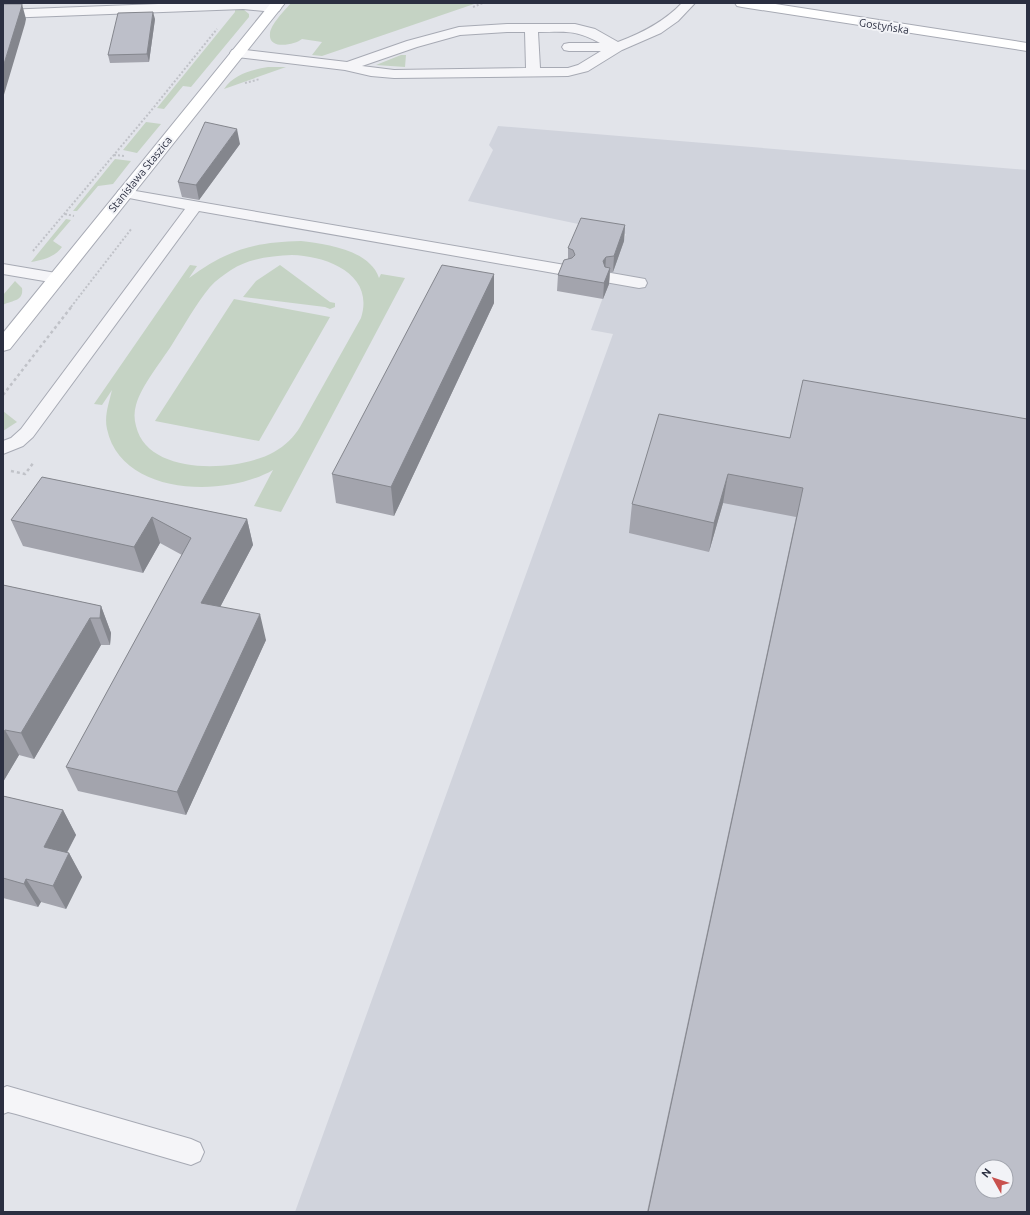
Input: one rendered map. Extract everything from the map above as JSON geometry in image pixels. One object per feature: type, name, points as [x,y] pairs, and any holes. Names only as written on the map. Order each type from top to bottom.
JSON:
[{"type":"main road","name":"Gostyńska","points":[[742,3],[1027,47]]},
{"type":"main road","name":"Stanisława Staszica","points":[[3,345],[276,6]]},
{"type":"street","points":[[3,14],[230,6],[276,6]]},
{"type":"street","points":[[9,270],[56,278]]},
{"type":"lane","points":[[348,66],[422,57],[533,73],[575,71],[597,61],[617,46],[662,27],[680,13],[689,3]]},
{"type":"lane","points":[[237,53],[348,66],[383,73],[422,57],[459,31],[472,29],[568,27],[583,30],[617,46]]},
{"type":"lane","points":[[531,28],[533,73]]},
{"type":"lane","points":[[569,48],[617,46]]},
{"type":"lane","points":[[532,48],[547,48]]},
{"type":"lane","points":[[124,193],[566,270]]},
{"type":"lane","points":[[3,448],[18,442],[27,433],[195,206]]},
{"type":"lane","points":[[611,278],[640,283]]},
{"type":"lane","points":[[3,1101],[7,1099],[16,1100],[191,1152]]},
{"type":"path","points":[[9,270],[64,214],[230,13],[230,6]]},
{"type":"path","points":[[242,84],[263,78]]},
{"type":"path","points":[[64,214],[74,216]]},
{"type":"path","points":[[3,395],[134,225]]},
{"type":"shaded area","points":[[498,126],[1027,170],[1027,1212],[295,1212],[613,334],[591,330],[626,234],[468,201],[493,150],[489,145]]},
{"type":"green space","points":[[291,3],[477,3],[322,56],[312,55],[322,42],[302,39],[294,43],[283,45],[273,42],[271,39],[270,34],[272,26]]},
{"type":"green space","points":[[235,8],[243,9],[249,14],[249,17],[191,87],[183,86],[164,109],[157,108],[235,12]]},
{"type":"green space","points":[[401,55],[406,55],[405,67],[376,65]]},
{"type":"green space","points":[[268,67],[286,67],[224,89],[238,76],[249,71]]},
{"type":"green space","points":[[146,122],[161,124],[137,153],[123,150]]},
{"type":"green space","points":[[115,159],[131,161],[113,184],[98,186],[77,211],[73,211]]},
{"type":"green space","points":[[66,219],[71,220],[53,241],[62,247],[52,256],[31,262]]},
{"type":"green space","points":[[311,242],[346,250],[367,261],[374,268],[379,278],[381,274],[405,278],[281,512],[254,506],[273,470],[253,479],[229,485],[203,487],[177,485],[153,479],[132,468],[116,451],[107,429],[106,414],[112,390],[102,405],[94,404],[190,265],[197,266],[189,278],[203,268],[242,249],[269,243]],"holes":[[[277,256],[306,256],[320,259],[345,270],[355,279],[361,290],[363,303],[361,318],[295,434],[278,450],[259,459],[239,464],[218,466],[196,466],[176,462],[158,454],[144,443],[136,426],[134,416],[139,397],[147,381],[195,307],[212,284],[231,270],[253,260]]]},
{"type":"green space","points":[[280,265],[330,302],[335,303],[335,307],[330,309],[325,307],[243,297],[256,281]]},
{"type":"green space","points":[[15,281],[22,288],[21,296],[16,300],[3,305],[3,295]]},
{"type":"green space","points":[[234,299],[330,317],[259,441],[155,421]]},
{"type":"green space","points":[[3,411],[17,422],[3,431]]},
{"type":"building","points":[[3,4],[22,4],[3,67]]},
{"type":"building","points":[[153,12],[147,54],[108,55],[118,13]]},
{"type":"building","points":[[205,122],[237,129],[196,185],[178,182]]},
{"type":"building","points":[[581,218],[625,225],[614,256],[606,257],[603,261],[605,267],[610,268],[604,283],[558,275],[564,260],[572,258],[575,255],[573,250],[568,248]]},
{"type":"building","points":[[442,265],[494,274],[391,487],[332,474]]},
{"type":"building","points":[[803,380],[1027,419],[1027,1212],[648,1212],[803,488],[728,474],[714,523],[632,504],[659,414],[790,438]]},
{"type":"building","points":[[42,477],[247,519],[201,603],[260,614],[177,792],[66,767],[191,538],[152,517],[134,547],[11,520]]},
{"type":"building","points":[[3,585],[101,606],[100,618],[90,618],[21,733],[5,730],[3,733]]},
{"type":"building","points":[[3,796],[63,810],[44,847],[69,853],[53,886],[26,879],[24,884],[3,878]]}]
